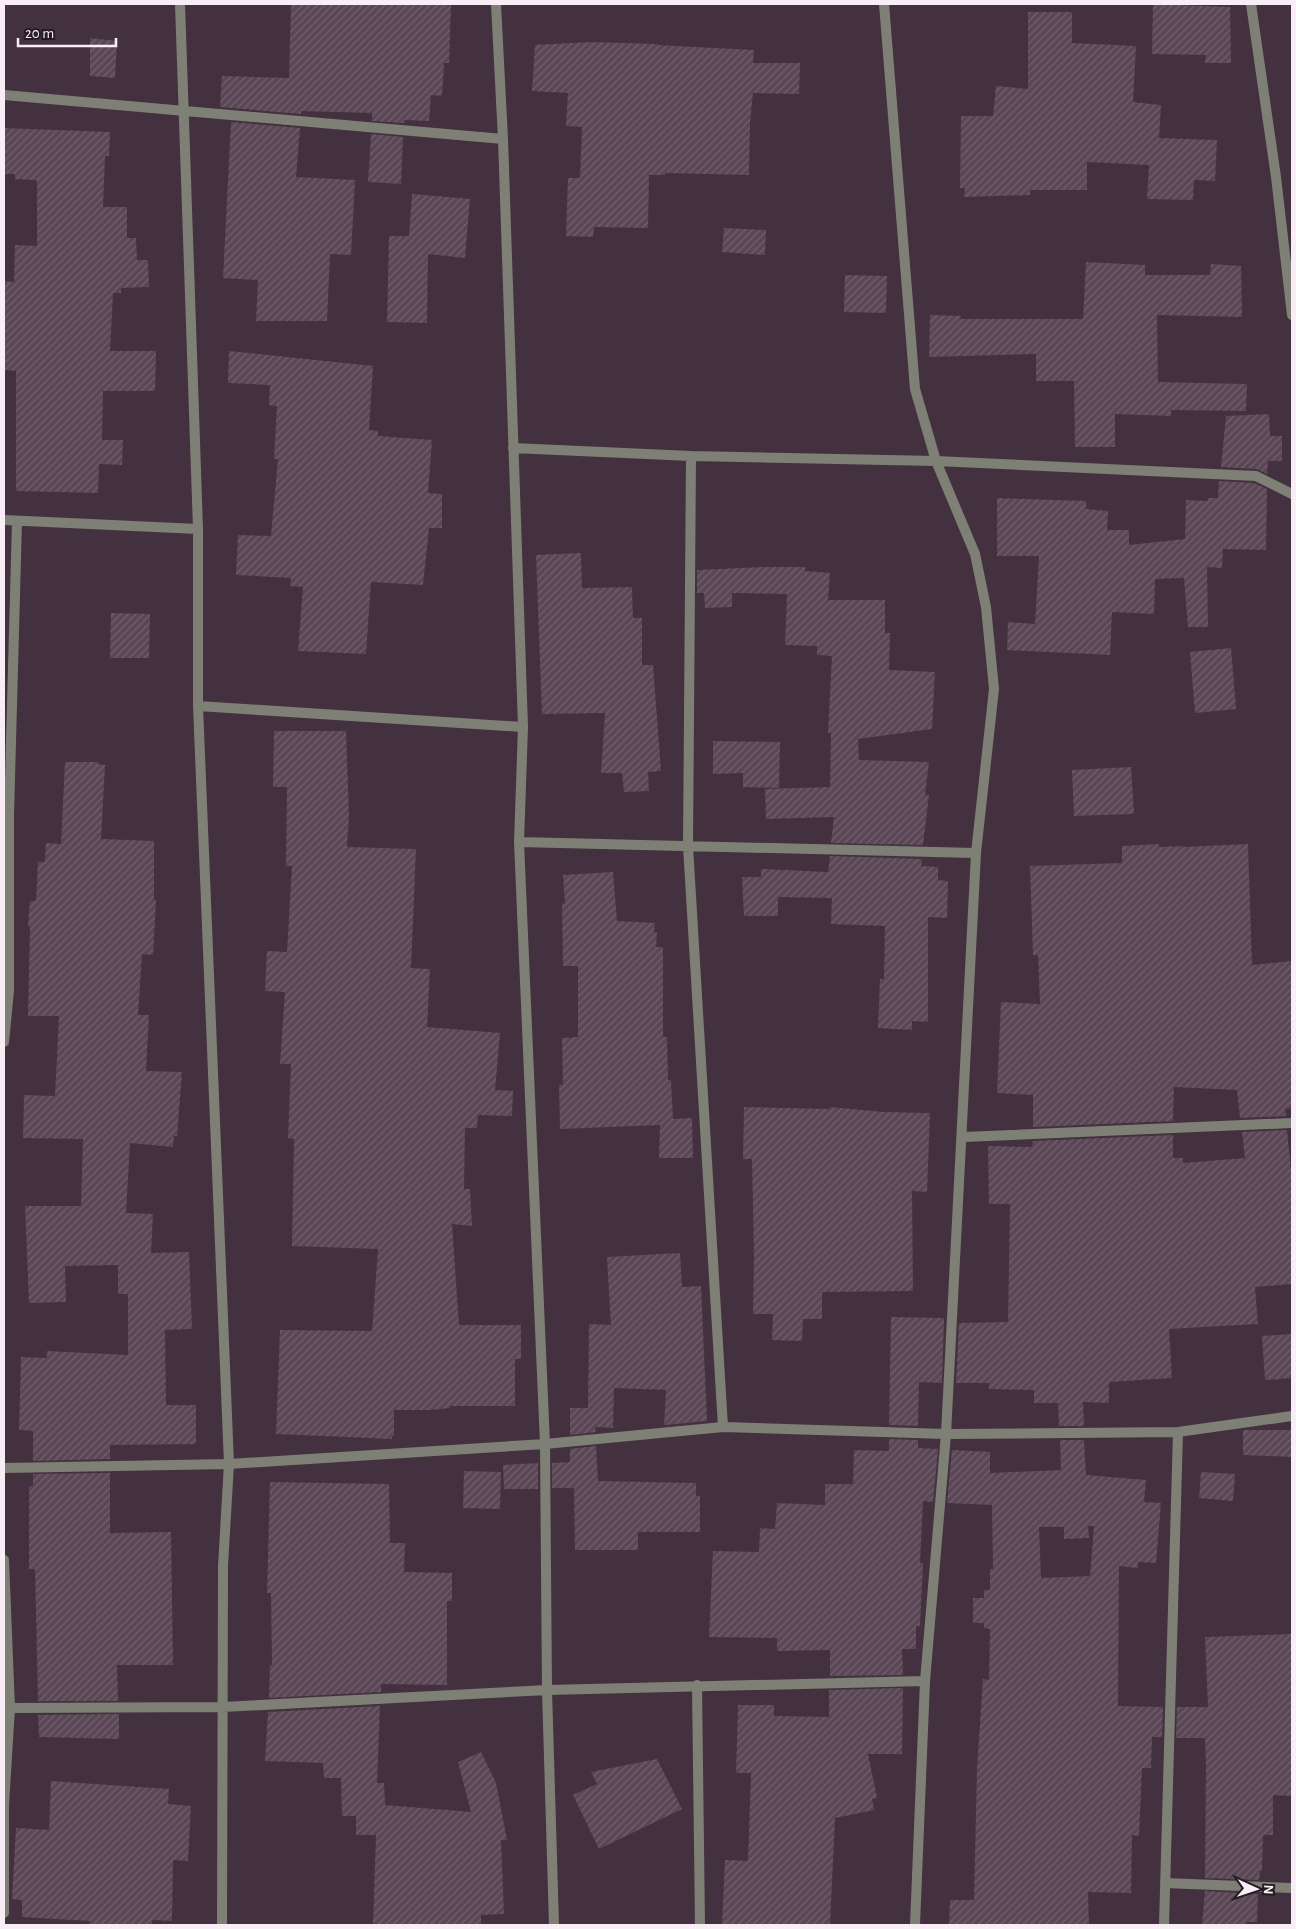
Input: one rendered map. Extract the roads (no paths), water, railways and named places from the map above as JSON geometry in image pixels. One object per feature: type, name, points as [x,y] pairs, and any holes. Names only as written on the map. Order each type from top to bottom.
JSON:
[{"type":"street","points":[[180,4],[198,530],[198,706],[229,1464],[223,1566],[222,1925]]},
{"type":"street","points":[[496,4],[503,139],[523,727],[519,842],[545,1444],[547,1690],[554,1925]]},
{"type":"street","points":[[884,4],[915,389],[936,461],[975,554],[987,616],[994,689],[976,853],[963,1137],[946,1434],[925,1681],[915,1925]]},
{"type":"street","points":[[1251,4],[1276,177],[1292,315]]},
{"type":"street","points":[[4,95],[503,139]]},
{"type":"street","points":[[513,448],[691,456],[936,461],[1256,476],[1292,494]]},
{"type":"street","points":[[691,456],[688,846],[723,1427]]},
{"type":"street","points":[[4,520],[198,530]]},
{"type":"street","points":[[4,1042],[9,992],[6,814],[17,521]]},
{"type":"street","points":[[198,706],[523,727]]},
{"type":"street","points":[[519,842],[976,853]]},
{"type":"street","points":[[963,1137],[1292,1123]]},
{"type":"street","points":[[4,1468],[229,1464],[545,1444],[723,1427],[946,1434],[1178,1432],[1292,1416]]},
{"type":"street","points":[[1164,1925],[1178,1432]]},
{"type":"street","points":[[4,1560],[10,1708],[4,1805],[4,1913]]},
{"type":"street","points":[[10,1708],[223,1707],[547,1690],[925,1681]]},
{"type":"street","points":[[697,1685],[700,1925]]},
{"type":"street","points":[[1165,1883],[1292,1888]]}]
